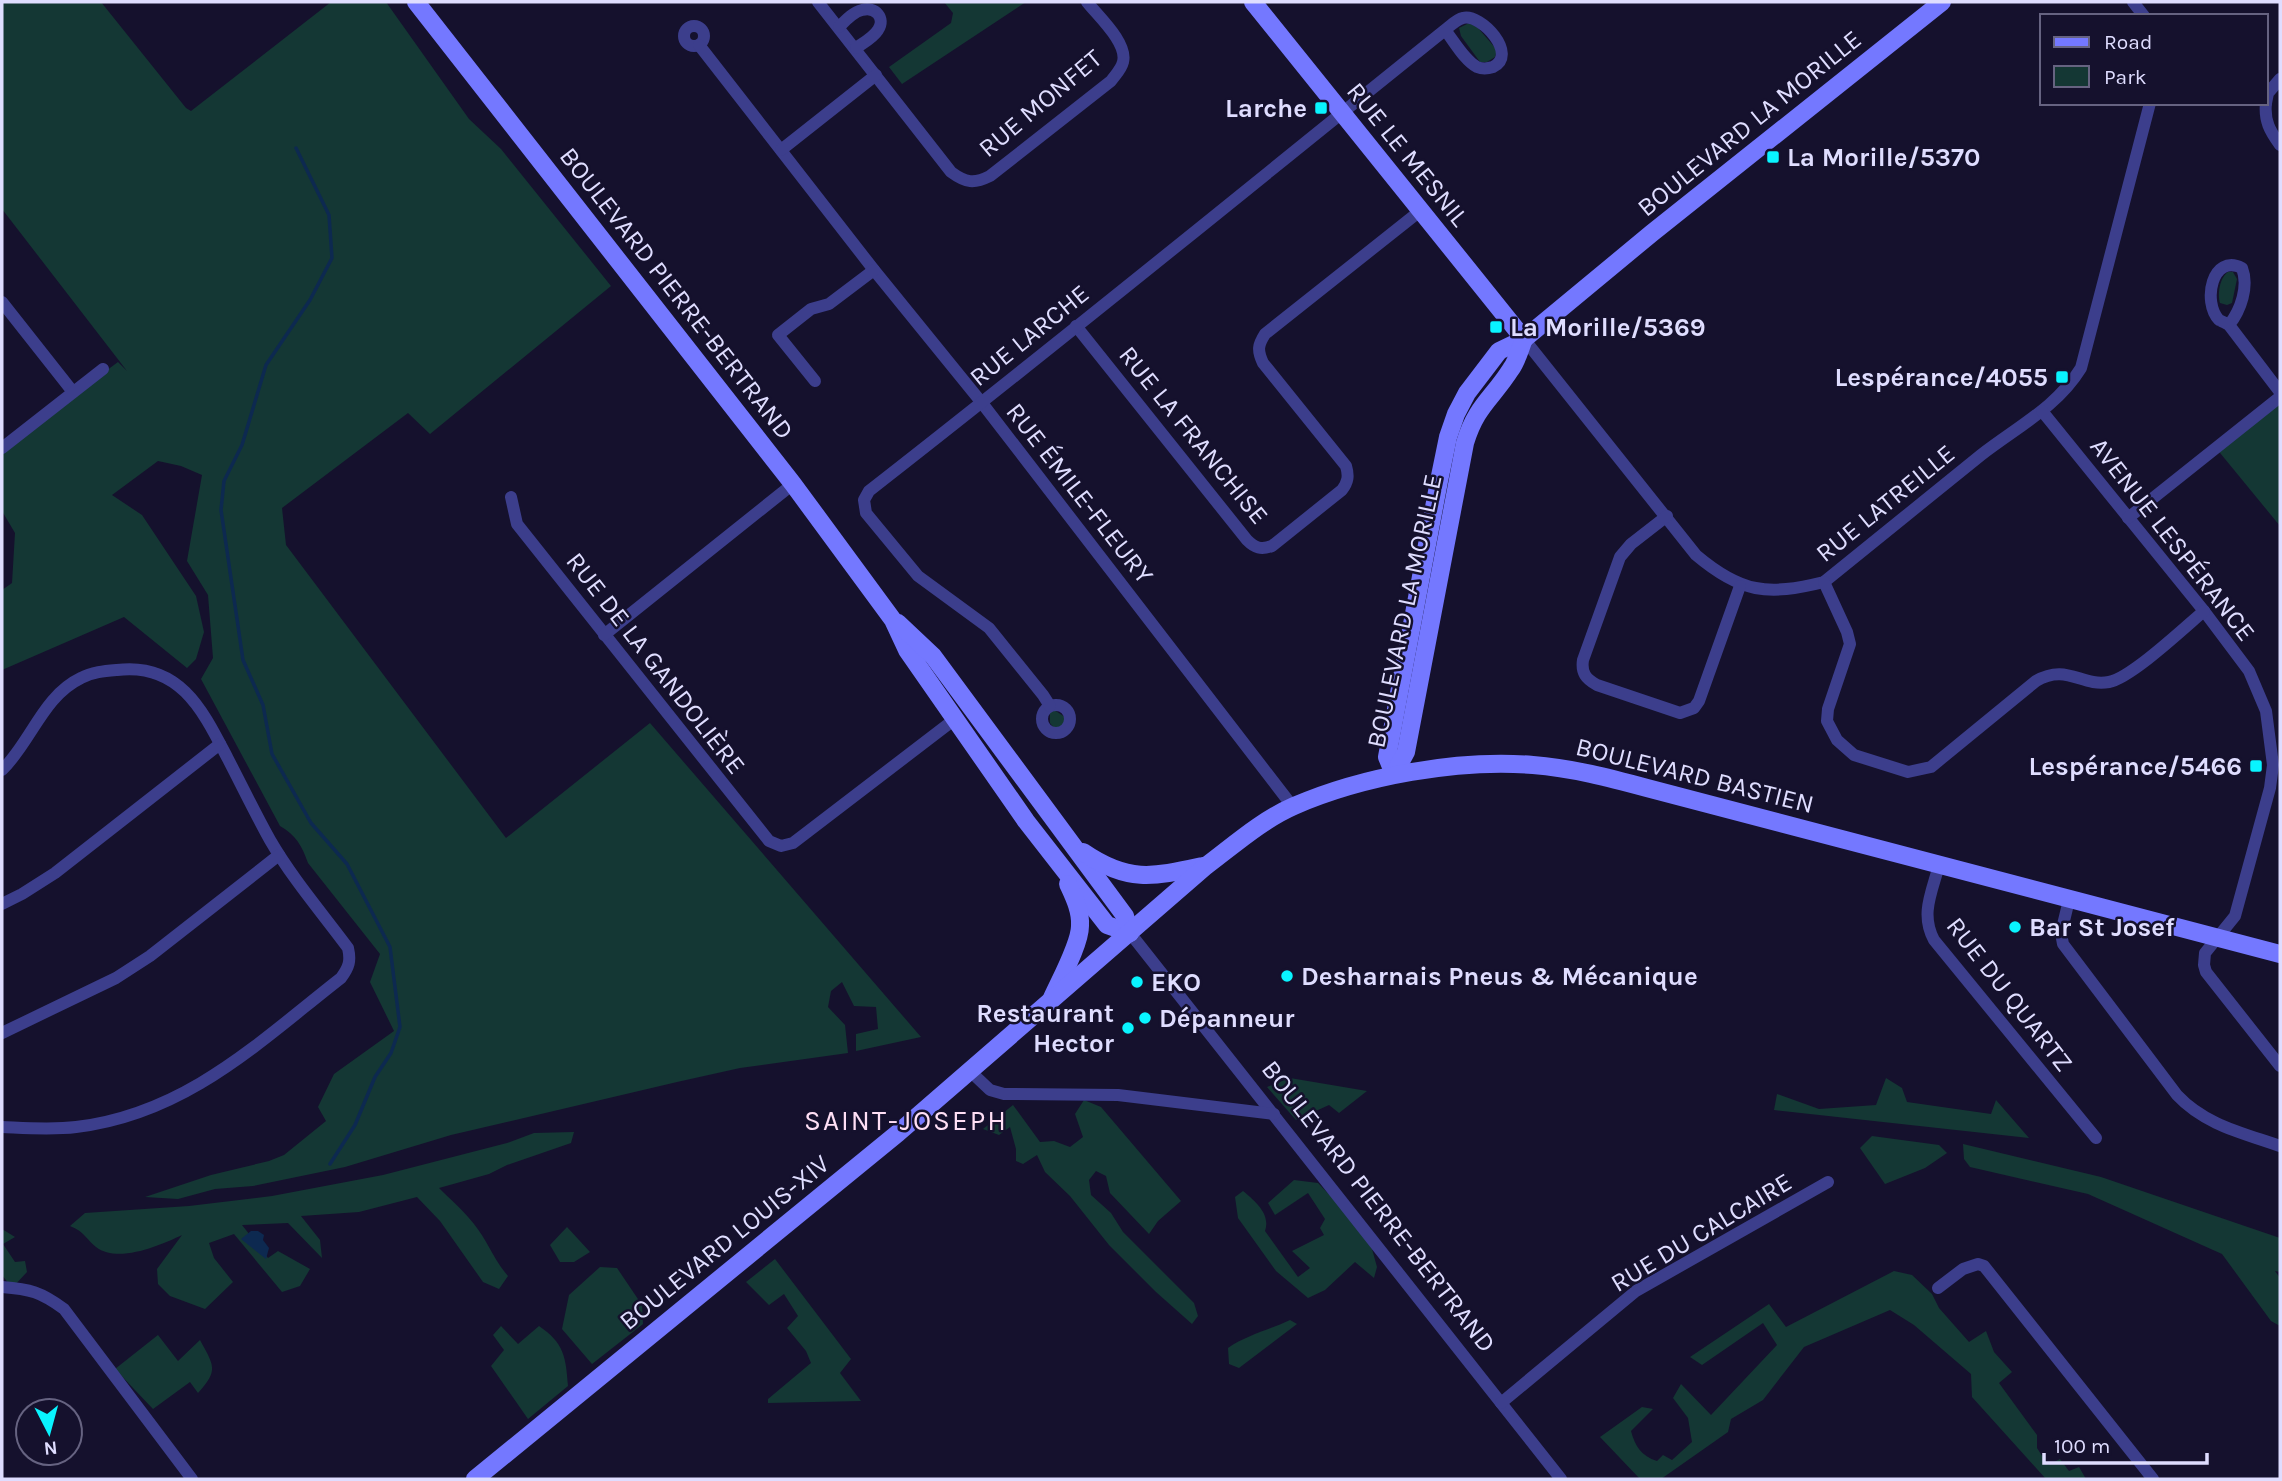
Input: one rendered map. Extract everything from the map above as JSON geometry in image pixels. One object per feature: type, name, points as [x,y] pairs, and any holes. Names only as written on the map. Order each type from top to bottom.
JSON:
[{"type":"main road","name":"BOULEVARD PIERRE-BERTRAND","points":[[416,2],[793,484],[893,620],[907,650],[1026,821],[1107,925],[1130,933]]},
{"type":"main road","name":"RUE LE MESNIL","points":[[1253,2],[1524,339]]},
{"type":"main road","name":"BOULEVARD LA MORILLE","points":[[1394,774],[1406,752],[1465,443],[1481,406],[1512,368],[1524,339],[1652,233],[1942,2]]},
{"type":"main road","name":"BOULEVARD PIERRE-BERTRAND","points":[[893,620],[933,656],[1125,916],[1130,933]]},
{"type":"main road","name":"BOULEVARD BASTIEN","points":[[1130,933],[1206,866],[1244,837],[1293,807],[1394,774],[1482,764],[1531,765],[1571,770],[2280,954]]},
{"type":"main road","points":[[1069,842],[1102,865],[1123,873],[1143,876],[1206,866]]},
{"type":"main road","points":[[1050,1003],[1074,949],[1080,927],[1076,903],[1060,864]]},
{"type":"main road","name":"BOULEVARD LOUIS-XIV","points":[[475,1479],[971,1072],[1130,933]]},
{"type":"street","points":[[781,150],[876,75],[818,2]]},
{"type":"street","name":"RUE MONFET","points":[[876,75],[951,172],[968,182],[977,182],[990,176],[1111,81],[1120,70],[1124,62],[1124,52],[1119,41],[1087,2]]},
{"type":"street","points":[[838,26],[861,10],[877,12],[881,26],[877,33],[856,48]]},
{"type":"street","name":"RUE LARCHE","points":[[1050,706],[989,628],[918,576],[866,513],[864,500],[869,491],[982,403],[1341,113],[1445,30],[1461,18],[1471,17],[1481,21],[1502,49],[1503,57],[1497,65],[1488,69],[1479,68],[1445,30]]},
{"type":"street","name":"RUE ÉMILE-FLEURY","points":[[699,45],[874,270],[982,403],[1293,807]]},
{"type":"street","points":[[2268,93],[2280,79]]},
{"type":"street","name":"RUE LATREILLE","points":[[1524,339],[1696,555],[1715,571],[1740,586],[1769,590],[1794,590],[1824,582],[1984,453],[2042,411],[2061,395],[2081,368],[2149,105]]},
{"type":"street","points":[[2266,105],[2266,120],[2270,132],[2280,145]]},
{"type":"street","name":"RUE LA FRANCHISE","points":[[1076,326],[1247,540],[1257,548],[1272,546],[1342,490],[1347,484],[1348,474],[1346,466],[1263,363],[1258,352],[1259,344],[1265,334],[1420,211]]},
{"type":"street","points":[[815,381],[778,335],[811,309],[829,304],[874,270]]},
{"type":"street","points":[[2,302],[73,392]]},
{"type":"street","points":[[2128,518],[2280,395],[2229,325]]},
{"type":"street","points":[[2,448],[103,369]]},
{"type":"street","name":"AVENUE LESPÉRANCE","points":[[2042,411],[2204,611],[2249,671],[2266,711],[2273,765],[2270,788],[2235,916],[2205,953],[2204,965],[2206,972],[2280,1066]]},
{"type":"street","points":[[604,635],[793,484]]},
{"type":"street","name":"RUE DE LA GANDOLIÈRE","points":[[511,497],[517,524],[769,841],[781,846],[793,843],[955,719]]},
{"type":"street","points":[[1667,516],[1631,544],[1620,557],[1583,660],[1583,674],[1588,680],[1681,713],[1694,708],[1699,701],[1740,586]]},
{"type":"street","points":[[1824,582],[1850,644],[1828,709],[1830,729],[1848,751],[1908,772],[1931,766],[2047,674],[2059,673],[2108,682],[2124,677],[2204,611]]},
{"type":"street","points":[[2,770],[58,693],[81,677],[124,669],[146,671],[178,685],[203,711],[279,855],[348,948],[351,960],[349,968],[341,978],[220,1073],[189,1091],[157,1106],[87,1125],[2,1127]]},
{"type":"street","points":[[2,904],[55,873],[220,744]]},
{"type":"street","points":[[2,1033],[116,978],[150,956],[279,855]]},
{"type":"street","name":"RUE DU QUARTZ","points":[[1939,864],[1926,914],[1928,929],[1934,940],[2096,1138]]},
{"type":"street","points":[[2069,900],[2061,933],[2063,944],[2177,1095],[2190,1109],[2216,1125],[2280,1146]]},
{"type":"street","name":"BOULEVARD PIERRE-BERTRAND","points":[[1130,933],[1561,1479]]},
{"type":"street","points":[[971,1072],[990,1090],[1004,1094],[1118,1095],[1274,1114]]},
{"type":"street","name":"RUE DU CALCAIRE","points":[[1501,1404],[1636,1291],[1828,1182]]},
{"type":"street","points":[[1938,1288],[1964,1269],[1978,1264],[1984,1266],[2153,1479]]},
{"type":"street","points":[[2,1287],[29,1289],[44,1295],[64,1309],[192,1479]]},
{"type":"green space","points":[[2,2],[101,2],[191,111],[331,2],[386,2],[469,119],[501,149],[611,286],[430,434],[408,413],[282,508],[286,545],[506,838],[650,723],[921,1037],[856,1051],[856,1034],[878,1029],[876,1007],[854,1006],[842,982],[831,991],[828,1007],[845,1025],[848,1053],[740,1068],[677,1082],[451,1135],[345,1167],[253,1186],[215,1189],[178,1199],[145,1197],[284,1155],[326,1121],[318,1107],[334,1074],[394,1031],[370,982],[380,954],[308,863],[298,842],[280,826],[201,679],[213,658],[208,595],[187,561],[202,475],[181,466],[158,461],[112,495],[142,515],[196,596],[204,632],[196,659],[187,668],[124,617],[2,670],[2,590],[12,583],[15,533],[2,511],[2,448],[118,362],[127,371],[2,209]]},
{"type":"green space","points":[[944,2],[1026,2],[902,84],[889,67],[951,23],[953,13]]},
{"type":"green space","points":[[1469,23],[1478,28],[1497,50],[1495,57],[1487,62],[1480,62],[1461,36],[1459,28]]},
{"type":"green space","points":[[2228,272],[2233,272],[2237,279],[2232,303],[2227,305],[2220,303],[2219,295],[2221,282]]},
{"type":"green space","points":[[2280,397],[2280,526],[2216,448]]},
{"type":"green space","points":[[1051,708],[1065,717],[1066,722],[1062,728],[1054,728],[1050,723]]},
{"type":"green space","points":[[1290,1078],[1367,1091],[1339,1113],[1329,1105],[1296,1120],[1267,1087]]},
{"type":"green space","points":[[1886,1078],[1902,1088],[1907,1102],[1991,1114],[1996,1100],[2029,1138],[1774,1110],[1777,1094],[1819,1109],[1876,1105]]},
{"type":"green space","points":[[1084,1100],[1101,1107],[1181,1201],[1158,1221],[1149,1234],[1110,1193],[1106,1176],[1096,1171],[1089,1180],[1091,1195],[1111,1213],[1123,1232],[1194,1303],[1198,1316],[1192,1324],[1109,1245],[1070,1196],[1045,1172],[1037,1155],[1023,1164],[1016,1161],[1010,1127],[999,1135],[983,1129],[1013,1105],[1040,1142],[1054,1141],[1070,1147],[1083,1137],[1075,1114]]},
{"type":"green space","points":[[574,1132],[571,1143],[489,1174],[439,1188],[474,1224],[508,1276],[499,1289],[483,1282],[440,1221],[417,1197],[359,1212],[301,1216],[320,1240],[322,1258],[288,1223],[242,1225],[268,1258],[278,1251],[310,1269],[300,1286],[282,1292],[234,1234],[209,1243],[214,1258],[233,1282],[205,1309],[170,1296],[158,1284],[157,1269],[182,1235],[139,1251],[116,1254],[96,1247],[70,1226],[85,1213],[189,1206],[272,1196],[383,1175],[507,1143],[534,1133]]},
{"type":"green space","points":[[1872,1136],[1939,1145],[1947,1153],[1925,1168],[1885,1184],[1860,1148]]},
{"type":"green space","points":[[1963,1144],[2101,1177],[2280,1238],[2280,1272],[2275,1271],[2280,1278],[2280,1326],[2271,1321],[2222,1254],[2088,1194],[1970,1167],[1964,1159]]},
{"type":"green space","points":[[1294,1180],[1318,1183],[1347,1213],[1372,1249],[1377,1267],[1374,1278],[1355,1262],[1325,1290],[1308,1298],[1276,1271],[1238,1218],[1235,1197],[1243,1191],[1261,1208],[1266,1219],[1265,1231],[1298,1277],[1310,1268],[1292,1251],[1324,1235],[1320,1228],[1325,1219],[1308,1193],[1275,1215],[1268,1203]]},
{"type":"green space","points":[[567,1227],[590,1252],[574,1262],[560,1262],[550,1245]]},
{"type":"green space","points":[[2,1229],[15,1237],[3,1244],[15,1262],[25,1261],[27,1272],[12,1288],[2,1275]]},
{"type":"green space","points":[[775,1259],[851,1359],[840,1373],[861,1401],[768,1403],[768,1399],[811,1363],[806,1351],[787,1328],[798,1316],[784,1294],[769,1305],[746,1282]]},
{"type":"green space","points":[[600,1267],[617,1268],[642,1305],[643,1324],[592,1364],[562,1329],[569,1295]]},
{"type":"green space","points":[[1894,1271],[1912,1275],[1932,1294],[1939,1308],[1969,1342],[1986,1331],[1994,1352],[2012,1372],[1999,1383],[2037,1435],[2037,1448],[2048,1465],[2060,1459],[2069,1471],[2079,1467],[2086,1479],[2046,1479],[1972,1397],[1971,1374],[1914,1325],[1890,1310],[1804,1347],[1763,1400],[1731,1419],[1728,1432],[1661,1479],[1640,1479],[1600,1437],[1642,1407],[1653,1409],[1631,1431],[1637,1446],[1647,1456],[1657,1461],[1663,1455],[1672,1460],[1692,1442],[1688,1418],[1673,1398],[1681,1384],[1711,1415],[1777,1345],[1763,1323],[1702,1365],[1690,1357],[1769,1304],[1786,1327]]},
{"type":"green space","points":[[1290,1320],[1297,1324],[1239,1368],[1229,1364],[1228,1348]]},
{"type":"green space","points":[[501,1326],[518,1344],[539,1326],[554,1338],[565,1359],[568,1386],[528,1419],[491,1366],[504,1350],[493,1335]]},
{"type":"green space","points":[[158,1335],[178,1361],[200,1340],[209,1356],[212,1373],[198,1393],[190,1382],[153,1409],[115,1369]]},
{"type":"water","points":[[251,1231],[264,1235],[263,1240],[269,1248],[266,1259],[241,1239]]},
{"type":"waterway","points":[[296,148],[329,215],[332,258],[310,300],[266,365],[242,445],[224,481],[221,510],[243,660],[263,705],[272,754],[311,823],[347,864],[390,947],[400,1027],[391,1053],[375,1077],[355,1125],[330,1164]]},
{"type":"place","name":"Larche","points":[[1321,108]]},
{"type":"place","name":"La Morille/5370","points":[[1773,157]]},
{"type":"place","name":"La Morille/5369","points":[[1496,327]]},
{"type":"place","name":"Lespérance/4055","points":[[2062,377]]},
{"type":"place","name":"Lespérance/5466","points":[[2256,766]]},
{"type":"place","name":"Bar St Josef","points":[[2015,927]]},
{"type":"place","name":"Desharnais Pneus & Mécanique","points":[[1287,976]]},
{"type":"place","name":"EKO","points":[[1137,982]]},
{"type":"place","name":"Dépanneur","points":[[1145,1018]]},
{"type":"place","name":"Restaurant Hector","points":[[1128,1028]]},
{"type":"district","name":"SAINT-JOSEPH","points":[[906,1120]]}]
